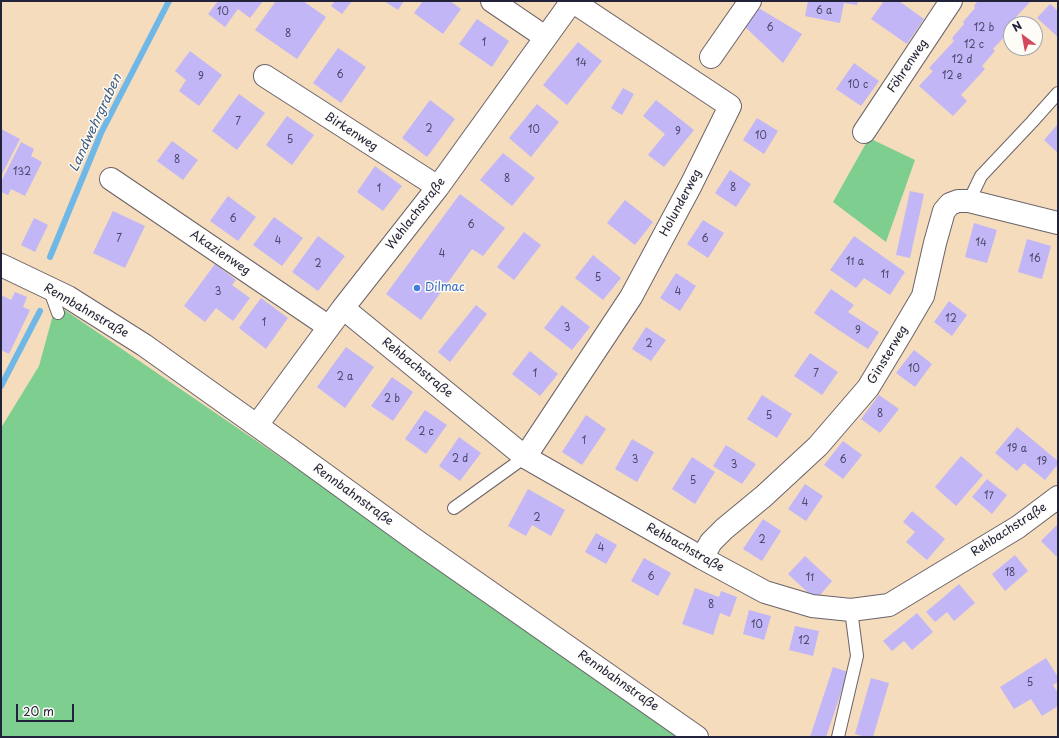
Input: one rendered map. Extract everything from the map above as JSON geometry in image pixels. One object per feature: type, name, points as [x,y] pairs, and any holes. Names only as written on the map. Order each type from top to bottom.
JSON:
[{"type":"street","points":[[492,1],[545,37]]},
{"type":"street","name":"Wehlachstraße","points":[[257,425],[343,308],[438,187],[572,1]]},
{"type":"street","name":"Holunderweg","points":[[525,457],[631,297],[692,185],[730,106],[572,1]]},
{"type":"street","points":[[710,57],[750,1]]},
{"type":"street","name":"Föhrenweg","points":[[864,132],[951,1]]},
{"type":"street","name":"Birkenweg","points":[[266,76],[438,187]]},
{"type":"street","name":"Akazienweg","points":[[111,179],[329,327]]},
{"type":"street","name":"Ginsterweg","points":[[702,558],[711,542],[724,528],[764,496],[818,446],[868,388],[923,296],[944,211],[950,204],[958,201],[969,201],[1058,223]]},
{"type":"street","name":"Rennbahnstraße","points":[[1,265],[68,297],[144,345],[418,542],[697,737]]},
{"type":"street","name":"Rehbachstraße","points":[[343,308],[525,457],[702,558],[765,592],[812,606],[851,610],[889,605],[1018,526],[1058,497]]},
{"type":"lane","points":[[969,201],[981,176],[1058,93]]},
{"type":"lane","points":[[49,288],[58,313]]},
{"type":"lane","points":[[454,508],[525,457]]},
{"type":"lane","points":[[838,737],[857,656],[851,610]]},
{"type":"green space","points":[[869,138],[915,160],[886,242],[833,202]]},
{"type":"green space","points":[[56,304],[416,550],[681,737],[1,737],[1,428],[39,366]]},
{"type":"building","points":[[218,1],[263,1],[250,18],[238,9],[225,27],[208,14]]},
{"type":"building","points":[[276,1],[303,1],[326,17],[297,59],[255,30]]},
{"type":"building","points":[[335,1],[352,1],[342,14],[331,6]]},
{"type":"building","points":[[384,1],[404,1],[398,10]]},
{"type":"building","points":[[423,1],[450,1],[461,9],[443,34],[414,13]]},
{"type":"building","points":[[808,1],[858,1],[857,5],[844,3],[840,23],[805,16]]},
{"type":"building","points":[[884,1],[899,1],[924,19],[907,44],[871,19]]},
{"type":"building","points":[[978,1],[1031,1],[1017,16],[1003,16],[1003,38],[993,49],[995,51],[982,66],[985,69],[961,95],[967,101],[953,116],[919,86],[933,71],[929,68],[954,41],[952,38],[975,8],[974,6]]},
{"type":"building","points":[[752,4],[802,34],[783,63],[741,23]]},
{"type":"building","points":[[1050,4],[1058,11],[1058,37],[1043,23],[1043,16],[1039,16]]},
{"type":"building","points":[[477,19],[509,41],[492,67],[459,44]]},
{"type":"building","points":[[578,42],[602,61],[567,105],[543,85]]},
{"type":"building","points":[[338,48],[366,67],[341,103],[313,83]]},
{"type":"building","points":[[190,51],[222,75],[199,106],[179,91],[186,80],[175,71]]},
{"type":"building","points":[[854,63],[879,81],[861,106],[836,89]]},
{"type":"building","points":[[623,88],[634,94],[622,115],[611,108]]},
{"type":"building","points":[[239,94],[265,113],[237,150],[212,131]]},
{"type":"building","points":[[430,100],[455,119],[427,157],[402,138]]},
{"type":"building","points":[[656,100],[694,130],[664,167],[648,155],[665,134],[643,116]]},
{"type":"building","points":[[537,104],[559,122],[531,157],[509,138]]},
{"type":"building","points":[[287,116],[314,135],[292,165],[266,145]]},
{"type":"building","points":[[757,118],[778,131],[764,154],[743,140]]},
{"type":"building","points":[[1058,124],[1058,153],[1044,140]]},
{"type":"building","points":[[1,129],[20,139],[1,176]]},
{"type":"building","points":[[172,141],[198,160],[183,180],[157,161]]},
{"type":"building","points":[[21,142],[34,149],[31,156],[42,162],[25,196],[11,189],[8,195],[1,192],[1,182]]},
{"type":"building","points":[[503,153],[535,178],[512,206],[480,180]]},
{"type":"building","points":[[375,166],[402,186],[383,211],[357,192]]},
{"type":"building","points":[[730,170],[751,184],[736,207],[715,193]]},
{"type":"building","points":[[910,191],[924,194],[910,258],[896,255]]},
{"type":"building","points":[[460,194],[505,228],[483,256],[472,249],[421,320],[386,294]]},
{"type":"building","points":[[228,196],[256,217],[238,241],[210,221]]},
{"type":"building","points":[[625,200],[653,222],[635,245],[607,223]]},
{"type":"building","points":[[113,211],[145,226],[125,268],[93,253]]},
{"type":"building","points":[[274,217],[303,238],[282,266],[253,245]]},
{"type":"building","points":[[34,218],[48,225],[35,252],[21,245]]},
{"type":"building","points":[[703,220],[724,233],[708,258],[687,244]]},
{"type":"building","points":[[974,223],[997,230],[987,263],[965,257]]},
{"type":"building","points":[[524,232],[541,245],[514,280],[497,267]]},
{"type":"building","points":[[318,236],[345,256],[318,291],[292,272]]},
{"type":"building","points":[[854,236],[905,272],[890,295],[864,278],[856,288],[830,270]]},
{"type":"building","points":[[1027,239],[1051,246],[1042,279],[1018,272]]},
{"type":"building","points":[[593,255],[621,278],[603,300],[575,278]]},
{"type":"building","points":[[215,264],[236,280],[232,285],[250,298],[233,321],[216,308],[205,322],[184,306]]},
{"type":"building","points":[[676,273],[696,286],[680,311],[660,298]]},
{"type":"building","points":[[831,289],[854,305],[848,312],[879,332],[868,349],[814,313]]},
{"type":"building","points":[[15,292],[27,297],[23,307],[30,310],[9,354],[1,350],[1,295],[11,300]]},
{"type":"building","points":[[261,298],[288,318],[266,349],[239,328]]},
{"type":"building","points":[[949,301],[967,315],[952,336],[934,322]]},
{"type":"building","points":[[476,305],[487,314],[450,362],[438,352]]},
{"type":"building","points":[[562,305],[590,327],[572,350],[544,328]]},
{"type":"building","points":[[646,327],[666,340],[651,361],[632,349]]},
{"type":"building","points":[[346,347],[374,367],[345,408],[317,387]]},
{"type":"building","points":[[914,350],[932,364],[915,387],[896,373]]},
{"type":"building","points":[[530,351],[558,374],[540,396],[512,374]]},
{"type":"building","points":[[810,353],[838,372],[822,395],[794,376]]},
{"type":"building","points":[[392,377],[413,392],[393,421],[371,406]]},
{"type":"building","points":[[762,395],[792,414],[777,438],[747,419]]},
{"type":"building","points":[[879,395],[899,409],[880,433],[861,419]]},
{"type":"building","points":[[425,410],[447,425],[426,454],[405,439]]},
{"type":"building","points":[[586,415],[606,429],[582,465],[562,452]]},
{"type":"building","points":[[1017,427],[1058,461],[1058,464],[1045,480],[1024,463],[1017,471],[995,453]]},
{"type":"building","points":[[459,437],[481,453],[460,481],[439,466]]},
{"type":"building","points":[[632,439],[654,452],[637,482],[615,469]]},
{"type":"building","points":[[843,441],[862,455],[843,479],[824,465]]},
{"type":"building","points":[[726,445],[756,464],[742,484],[713,466]]},
{"type":"building","points":[[961,456],[983,475],[956,506],[935,487]]},
{"type":"building","points":[[692,457],[715,472],[695,504],[672,489]]},
{"type":"building","points":[[987,479],[1007,495],[992,514],[972,497]]},
{"type":"building","points":[[805,484],[823,496],[806,521],[788,509]]},
{"type":"building","points":[[528,489],[565,510],[551,536],[532,525],[526,536],[508,526]]},
{"type":"building","points":[[912,511],[945,539],[927,560],[906,542],[915,532],[903,522]]},
{"type":"building","points":[[763,519],[781,531],[762,561],[743,549]]},
{"type":"building","points":[[1058,524],[1058,555],[1056,556],[1041,541]]},
{"type":"building","points":[[596,533],[617,545],[606,564],[585,552]]},
{"type":"building","points":[[1015,555],[1028,571],[1005,591],[992,574]]},
{"type":"building","points":[[805,556],[832,581],[816,600],[788,574]]},
{"type":"building","points":[[644,558],[671,573],[658,596],[631,581]]},
{"type":"building","points":[[959,584],[975,603],[954,621],[947,612],[935,622],[926,612]]},
{"type":"building","points":[[695,588],[719,597],[721,591],[737,597],[730,617],[720,613],[713,635],[682,624]]},
{"type":"building","points":[[749,610],[771,616],[764,640],[743,634]]},
{"type":"building","points":[[917,613],[933,632],[912,650],[904,641],[892,651],[883,641]]},
{"type":"building","points":[[795,626],[819,631],[813,656],[789,650]]},
{"type":"building","points":[[1046,658],[1058,677],[1058,682],[1053,685],[1058,693],[1058,706],[1042,716],[1031,699],[1014,709],[1000,687]]},
{"type":"building","points":[[833,667],[848,672],[826,737],[810,737]]},
{"type":"building","points":[[871,678],[889,683],[873,737],[866,737],[855,734]]},
{"type":"waterway","name":"Landwehrgraben","points":[[50,257],[101,133],[169,1]]},
{"type":"waterway","name":"Landwehrgraben","points":[[1,386],[40,311]]},
{"type":"place","name":"Dilmac","points":[[417,288]]}]
